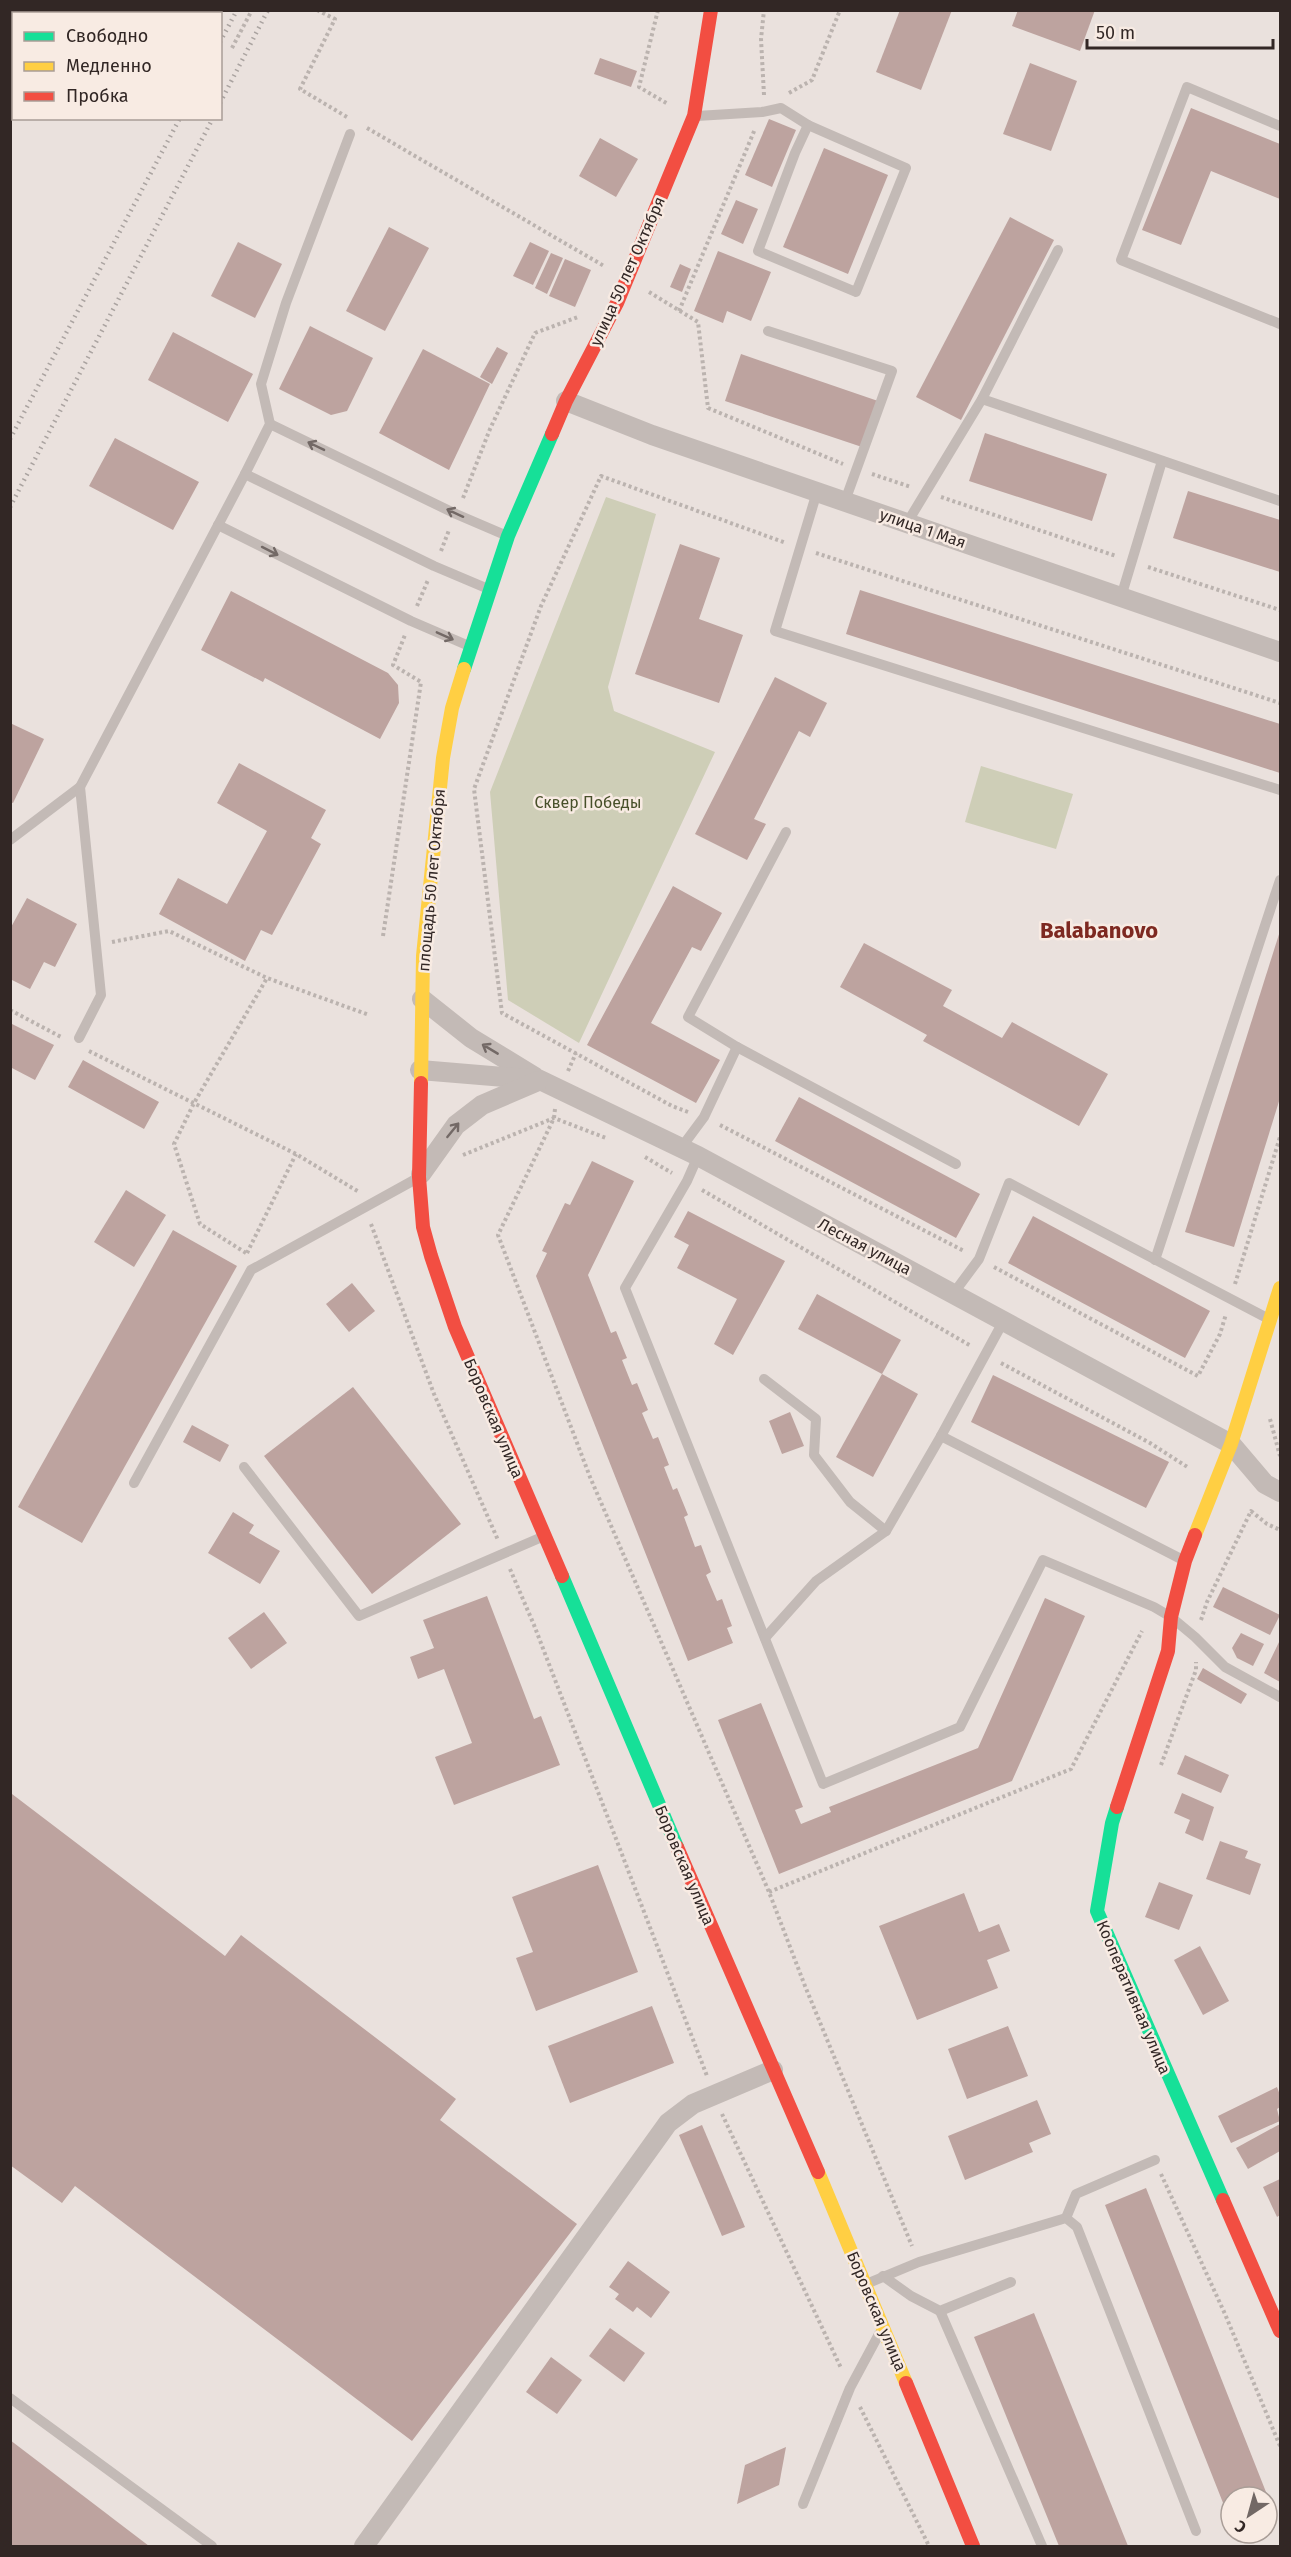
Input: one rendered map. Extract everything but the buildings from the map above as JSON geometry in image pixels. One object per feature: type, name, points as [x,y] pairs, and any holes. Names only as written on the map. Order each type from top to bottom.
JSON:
[{"type":"main road","name":"улица 50 лет Октября","points":[[489,589],[508,536],[566,401],[617,303],[694,116],[711,10]]},
{"type":"main road","name":"площадь 50 лет Октября","points":[[419,1177],[420,1070],[426,925],[443,758],[453,708],[489,589]]},
{"type":"main road","name":"Боровская улица","points":[[419,1177],[426,1237],[451,1317],[786,2095],[973,2547]]},
{"type":"main road","name":"Кооперативная улица","points":[[1281,1288],[1231,1444],[1185,1561],[1171,1617],[1168,1651],[1112,1823],[1097,1911],[1281,2331]]},
{"type":"street","name":"улица 1 Мая","points":[[566,401],[652,435],[1281,652]]},
{"type":"street","points":[[422,999],[471,1038],[540,1080]]},
{"type":"street","name":"Лесная улица","points":[[420,1070],[540,1080],[690,1152],[1231,1444],[1265,1484],[1281,1492]]},
{"type":"street","points":[[419,1177],[456,1125],[482,1105],[540,1080]]},
{"type":"street","points":[[364,2547],[668,2123],[693,2104],[715,2097],[774,2070]]},
{"type":"lane","points":[[1281,126],[1186,87],[1121,260],[1281,324]]},
{"type":"lane","points":[[694,116],[781,108],[808,125],[906,168],[856,292],[758,251],[808,125]]},
{"type":"lane","points":[[10,840],[80,787],[270,424],[261,384],[286,303],[350,134]]},
{"type":"lane","points":[[907,523],[982,399],[1058,250]]},
{"type":"lane","points":[[768,331],[892,371],[845,501]]},
{"type":"lane","points":[[982,399],[1281,501]]},
{"type":"lane","points":[[270,424],[456,514],[508,536]]},
{"type":"lane","points":[[1121,597],[1162,461]]},
{"type":"lane","points":[[245,474],[434,566],[489,589]]},
{"type":"lane","points":[[817,492],[775,631],[1281,790]]},
{"type":"lane","points":[[218,525],[411,621],[470,647]]},
{"type":"lane","points":[[79,1038],[101,995],[80,787]]},
{"type":"lane","points":[[786,832],[688,1017],[737,1047],[956,1164]]},
{"type":"lane","points":[[1155,1260],[1281,880]]},
{"type":"lane","points":[[737,1047],[690,1152],[687,1181],[625,1288],[823,1784],[960,1727],[1043,1560],[1154,1607],[1171,1617],[1195,1637],[1225,1667],[1281,1697]]},
{"type":"lane","points":[[134,1483],[251,1270],[364,1205],[419,1177]]},
{"type":"lane","points":[[953,1294],[979,1259],[1009,1183],[1270,1320]]},
{"type":"lane","points":[[765,1638],[816,1581],[886,1531],[1003,1322]]},
{"type":"lane","points":[[764,1379],[816,1419],[814,1455],[850,1502],[886,1531]]},
{"type":"lane","points":[[941,1436],[1185,1561]]},
{"type":"lane","points":[[244,1467],[359,1616],[545,1535]]},
{"type":"lane","points":[[1066,2218],[1076,2194],[1155,2160]]},
{"type":"lane","points":[[866,2284],[919,2262],[1066,2218]]},
{"type":"lane","points":[[1066,2218],[1077,2227],[1196,2531]]},
{"type":"lane","points":[[883,2276],[911,2296],[940,2312],[1042,2547]]},
{"type":"lane","points":[[940,2312],[1011,2282]]},
{"type":"lane","points":[[803,2504],[850,2388],[883,2325]]},
{"type":"lane","points":[[10,2398],[212,2547]]},
{"type":"path","points":[[232,48],[252,10]]},
{"type":"path","points":[[317,10],[335,20],[300,89],[355,121]]},
{"type":"path","points":[[658,10],[639,87],[674,108]]},
{"type":"path","points":[[679,311],[763,110],[761,39],[764,10]]},
{"type":"path","points":[[763,110],[813,80],[840,10]]},
{"type":"path","points":[[365,127],[698,322],[708,408],[857,469],[1281,610]]},
{"type":"path","points":[[382,936],[421,682],[393,665],[490,429],[535,333],[583,315]]},
{"type":"path","points":[[800,548],[1281,703]]},
{"type":"path","points":[[96,945],[169,931],[267,978],[369,1015]]},
{"type":"path","points":[[247,1253],[200,1224],[174,1144],[194,1103],[267,978]]},
{"type":"path","points":[[10,1010],[66,1039]]},
{"type":"path","points":[[85,1049],[296,1154],[359,1192],[434,1394],[539,1636],[736,2147],[850,2388],[929,2547]]},
{"type":"path","points":[[576,1053],[559,1090],[554,1118],[498,1235],[590,1477],[769,1892],[809,1997],[919,2262]]},
{"type":"path","points":[[457,1159],[554,1118],[613,1141]]},
{"type":"path","points":[[1198,1376],[1220,1334],[1281,1137]]},
{"type":"path","points":[[251,1270],[247,1253],[296,1154]]},
{"type":"path","points":[[641,1156],[811,1251],[986,1354],[1150,1443],[1189,1468]]},
{"type":"path","points":[[1270,1419],[1281,1456]]},
{"type":"path","points":[[1159,1773],[1196,1670],[1195,1637],[1207,1602],[1251,1510],[1267,1524],[1281,1530]]},
{"type":"path","points":[[769,1892],[1071,1769],[1154,1607]]},
{"type":"path","points":[[1155,2160],[1225,2314],[1281,2446]]},
{"type":"green space","name":"Сквер Победы","points":[[606,497],[656,514],[608,687],[614,711],[715,752],[579,1043],[508,1000],[490,792]]},
{"type":"green space","points":[[981,766],[1073,794],[1056,849],[965,822]]},
{"type":"railway","points":[[222,38],[237,10]]},
{"type":"railway","points":[[222,99],[268,10]]},
{"type":"railway","points":[[10,439],[179,120]]},
{"type":"railway","points":[[10,507],[212,120]]},
{"type":"traffic: fast","points":[[464,669],[508,536],[552,434]]},
{"type":"traffic: fast","points":[[562,1576],[677,1847]]},
{"type":"traffic: fast","points":[[1117,1807],[1112,1823],[1097,1911],[1223,2200]]},
{"type":"traffic: slow","points":[[421,1083],[423,956],[443,758],[452,708],[464,669]]},
{"type":"traffic: slow","points":[[1195,1535],[1231,1444],[1280,1288]]},
{"type":"traffic: slow","points":[[818,2172],[906,2383]]},
{"type":"traffic: jam","points":[[552,434],[566,401],[617,303],[694,116],[711,10]]},
{"type":"traffic: jam","points":[[421,1083],[419,1177],[423,1227],[431,1256],[455,1327],[562,1576]]},
{"type":"traffic: jam","points":[[1117,1807],[1168,1651],[1171,1617],[1185,1561],[1195,1535]]},
{"type":"traffic: jam","points":[[677,1847],[818,2172]]},
{"type":"traffic: jam","points":[[1223,2200],[1280,2331]]},
{"type":"traffic: jam","points":[[906,2383],[973,2546]]},
{"type":"district","name":"Balabanovo","points":[[1099,930]]}]
